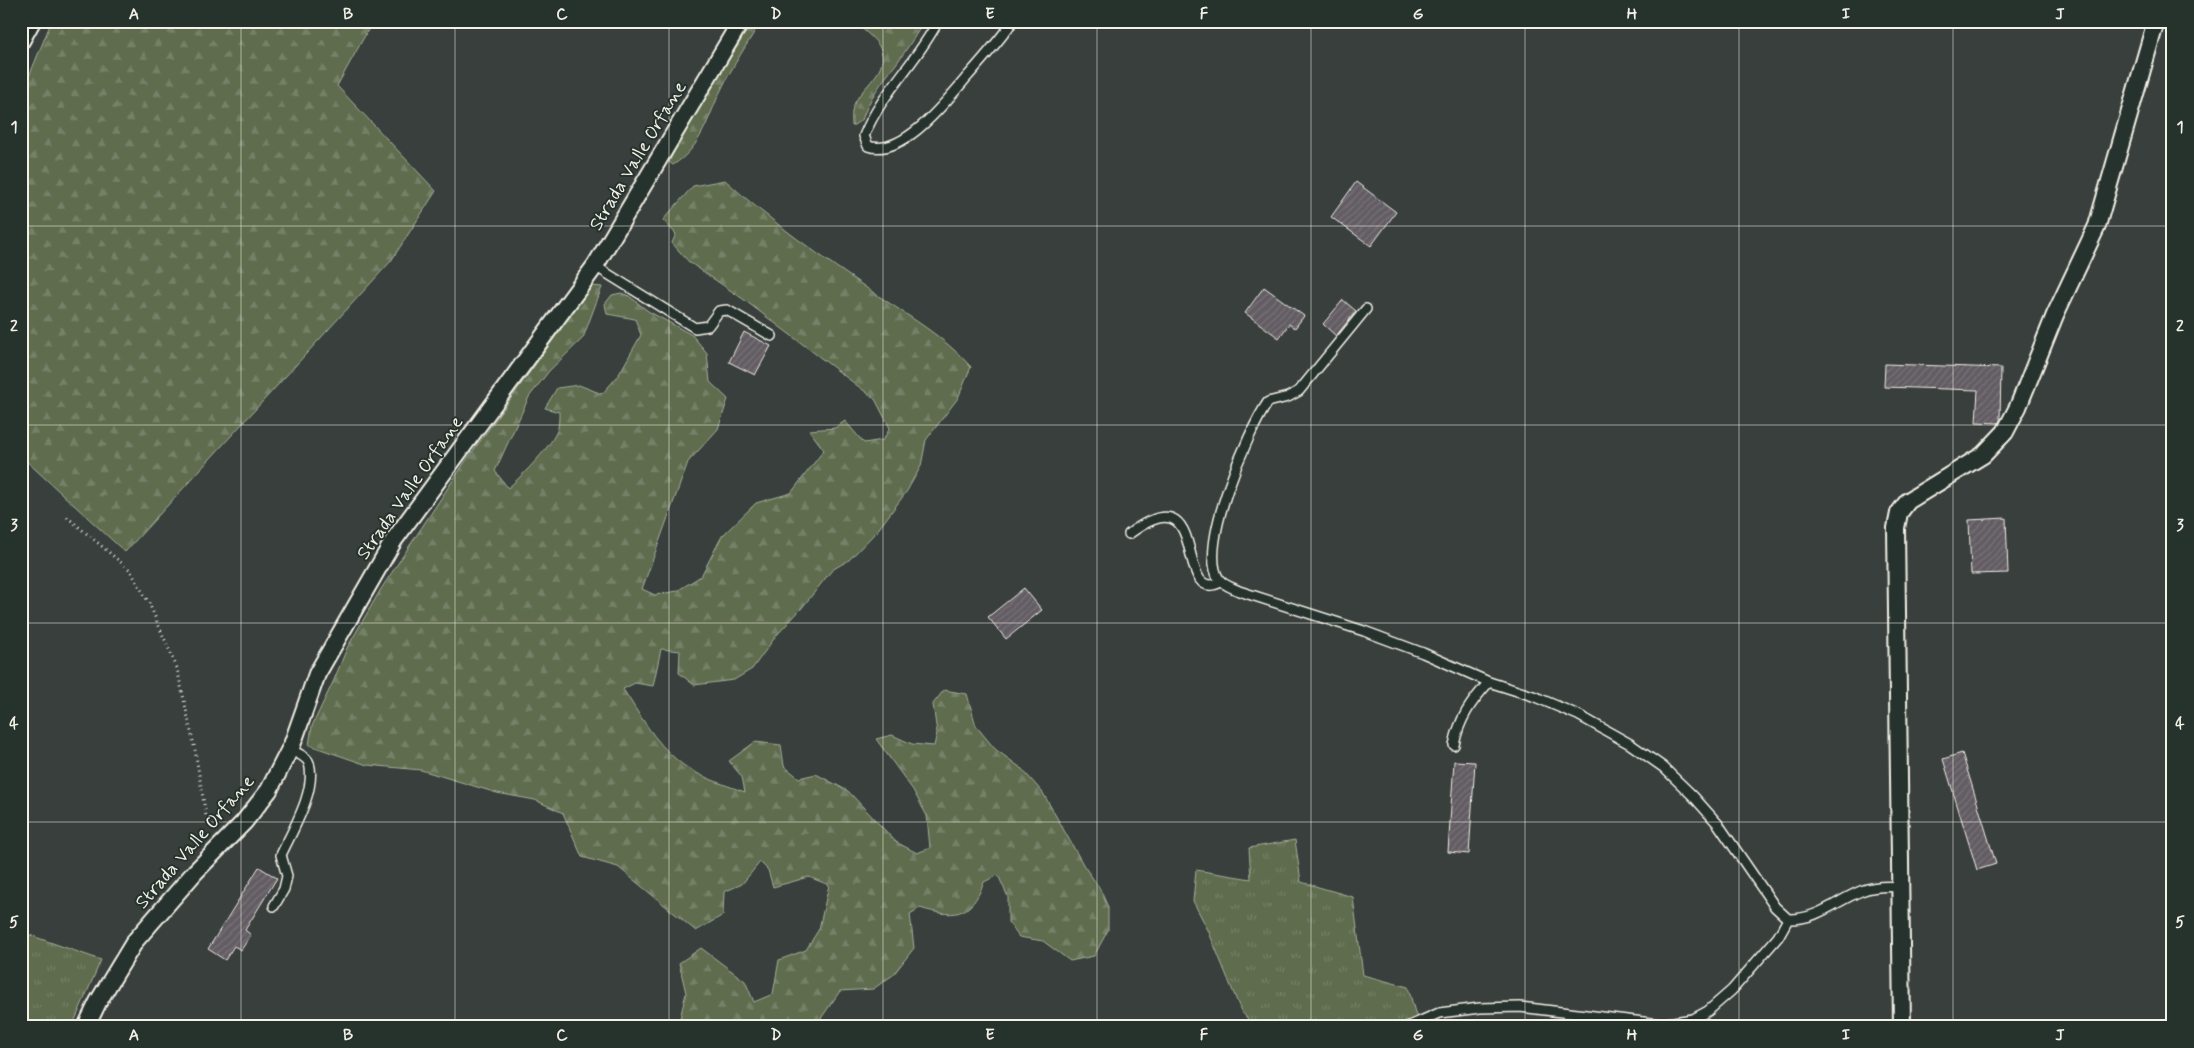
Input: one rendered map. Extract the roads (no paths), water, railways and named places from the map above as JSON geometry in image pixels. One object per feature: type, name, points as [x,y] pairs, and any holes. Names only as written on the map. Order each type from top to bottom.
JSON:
[{"type":"street","points":[[21,41],[32,21]]},
{"type":"street","name":"Strada Valle Orfane","points":[[86,1027],[98,1002],[135,941],[195,872],[244,822],[269,790],[290,750],[317,674],[394,540],[595,266],[741,21]]},
{"type":"street","points":[[1902,1027],[1896,528],[1899,513],[1908,501],[1983,455],[2005,432],[2018,407],[2055,316],[2097,226],[2156,21]]},
{"type":"lane","points":[[938,21],[916,56],[871,118],[864,136],[868,146],[876,148],[889,146],[908,136],[930,119],[1002,37],[1013,21]]},
{"type":"lane","points":[[595,266],[695,328],[708,326],[719,311],[727,310],[772,336]]},
{"type":"lane","points":[[1366,309],[1299,391],[1288,397],[1268,402],[1261,413],[1216,526],[1212,552],[1214,568],[1221,582],[1239,591],[1389,640],[1489,682],[1533,696],[1578,715],[1630,744],[1663,767],[1718,824],[1776,907],[1788,919]]},
{"type":"lane","points":[[1129,534],[1153,518],[1162,516],[1170,518],[1180,524],[1185,531],[1196,575],[1206,584],[1214,586],[1221,582]]},
{"type":"lane","points":[[1454,746],[1457,728],[1466,709],[1489,682]]},
{"type":"lane","points":[[274,906],[284,889],[286,876],[281,856],[303,811],[308,787],[308,762],[303,756],[290,750]]},
{"type":"lane","points":[[1788,919],[1808,917],[1877,886],[1899,887]]},
{"type":"lane","points":[[1407,1027],[1439,1014],[1480,1008],[1520,1007],[1660,1024],[1693,1019],[1708,1010],[1732,990],[1778,937],[1788,919]]}]
